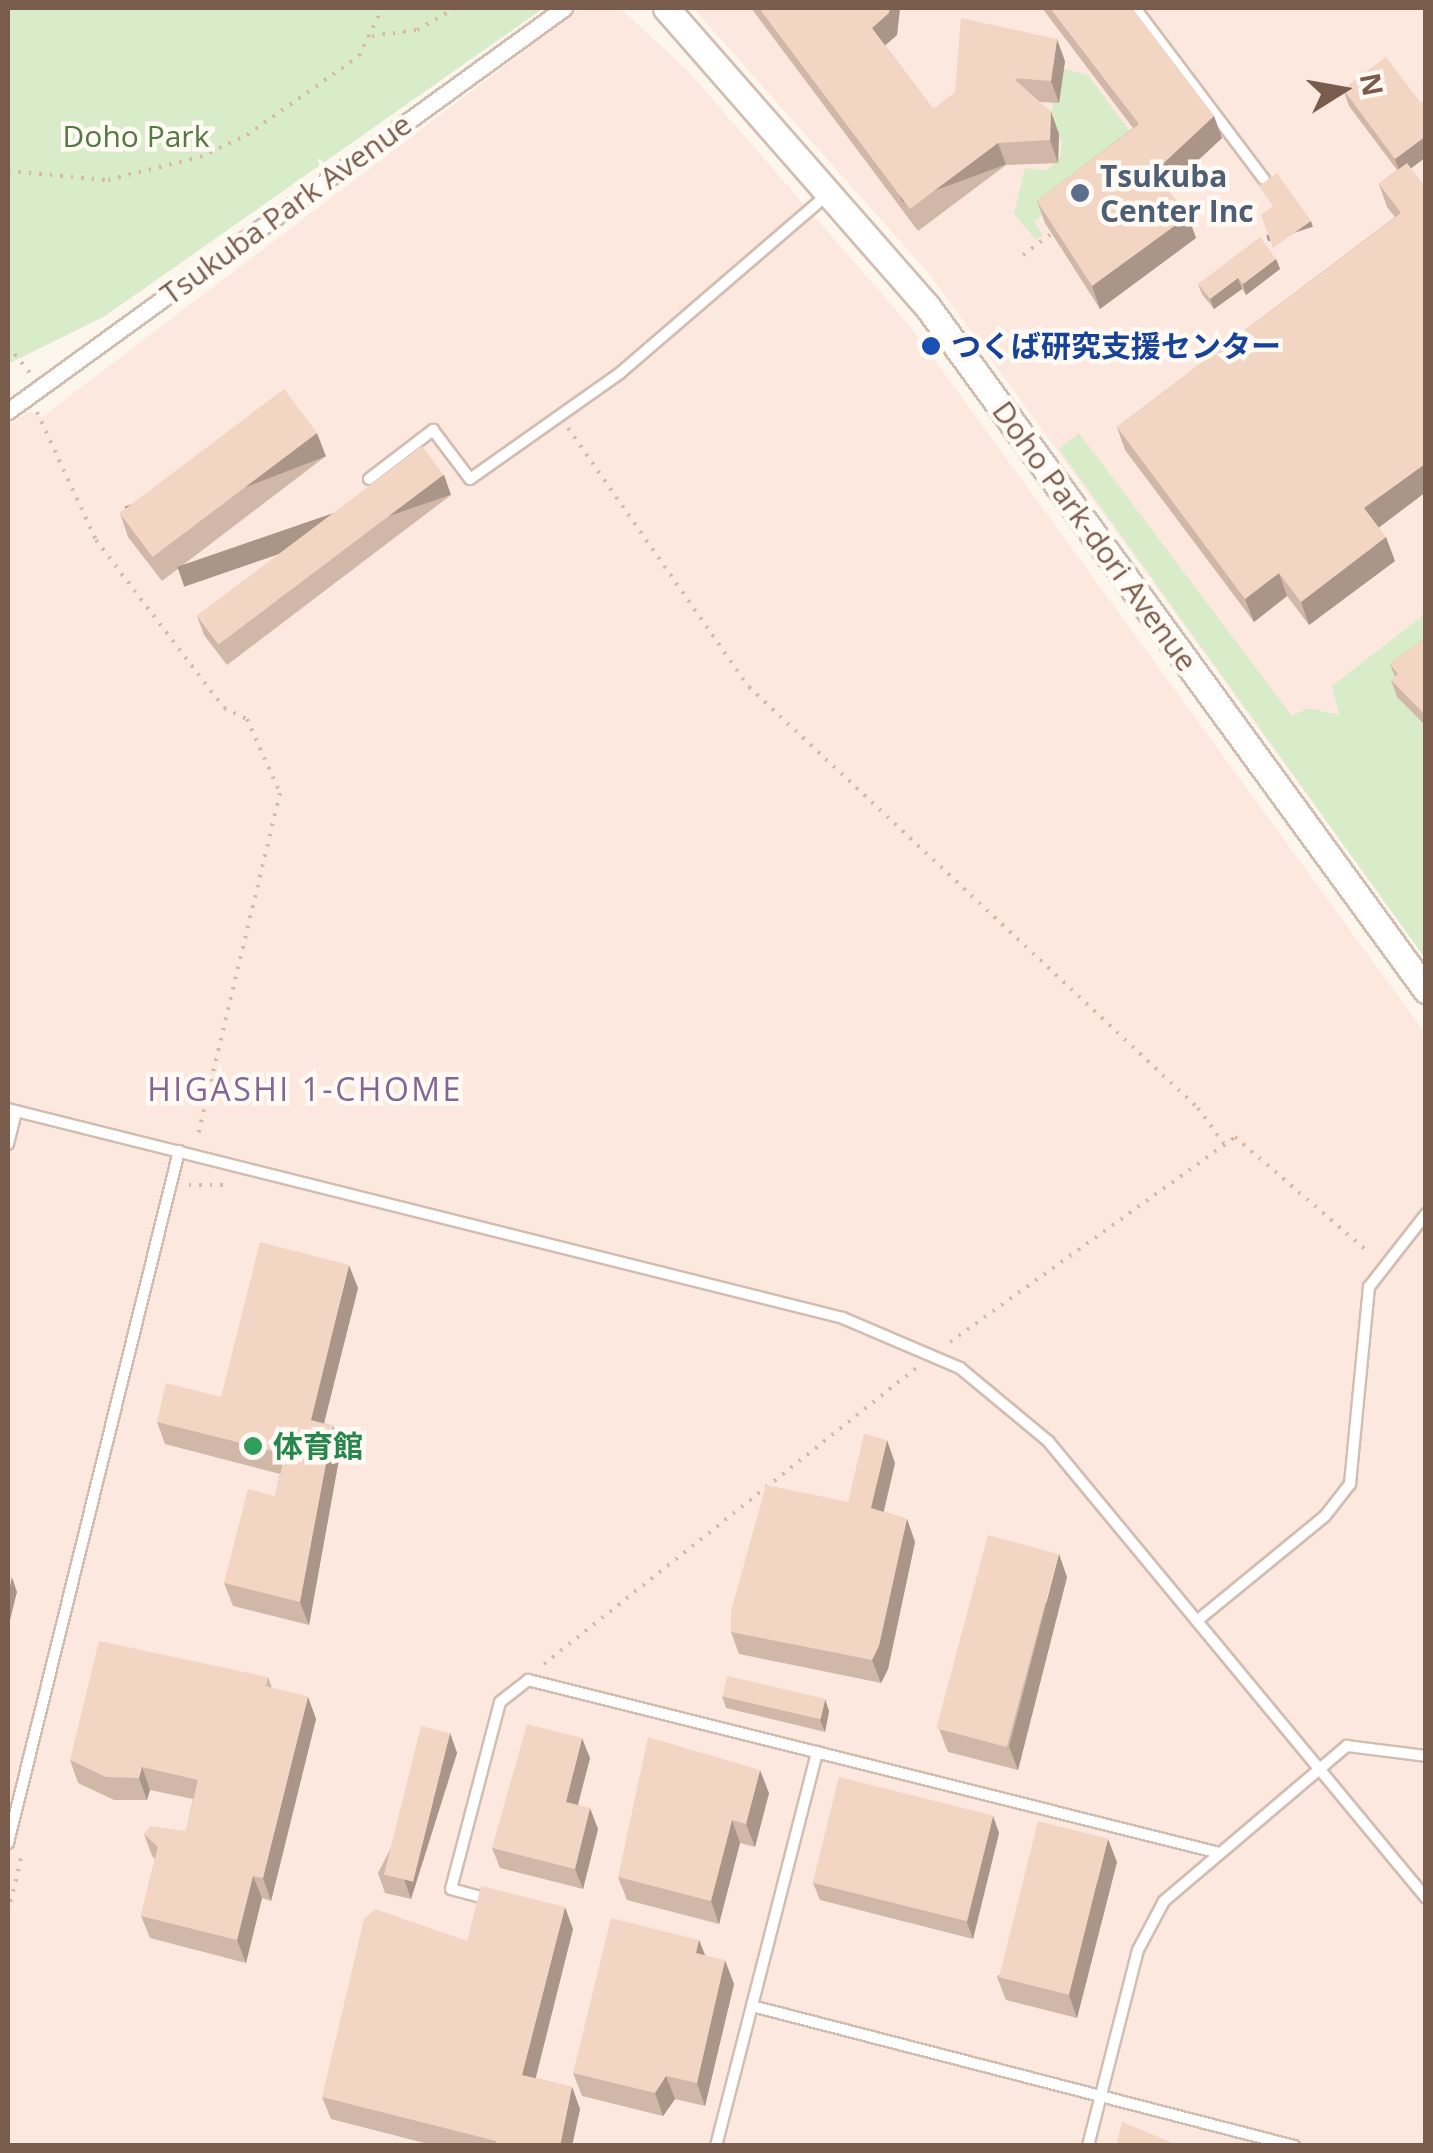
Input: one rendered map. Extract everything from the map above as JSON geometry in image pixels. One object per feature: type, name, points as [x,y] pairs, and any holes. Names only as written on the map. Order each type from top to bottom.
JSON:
[{"type":"street","name":"Tsukuba Park Avenue","points":[[8,411],[564,8]]},
{"type":"street","name":"Doho Park-dori Avenue","points":[[666,8],[938,320],[1426,990]]},
{"type":"lane","points":[[1136,8],[1264,180]]},
{"type":"lane","points":[[368,478],[433,430],[470,478],[687,320],[830,192]]},
{"type":"lane","points":[[8,1144],[12,1110],[843,1318],[912,1343],[1022,1414],[1198,1620],[1426,1898]]},
{"type":"lane","points":[[8,1843],[180,1151]]},
{"type":"lane","points":[[1198,1620],[1325,1516],[1350,1484],[1366,1298],[1426,1214]]},
{"type":"lane","points":[[515,1906],[451,1889],[500,1702],[528,1680],[1220,1853]]},
{"type":"lane","points":[[1088,2146],[1152,1920],[1220,1853],[1320,1769],[1366,1742],[1426,1756]]},
{"type":"lane","points":[[716,2146],[817,1752]]},
{"type":"lane","points":[[752,2006],[1294,2146]]},
{"type":"path","points":[[8,171],[108,180],[200,156],[312,91],[372,36],[382,8]]},
{"type":"path","points":[[372,36],[418,30],[455,8]]},
{"type":"path","points":[[1023,255],[1068,222]]},
{"type":"path","points":[[8,346],[37,393],[96,540],[224,708],[247,719],[280,793],[193,1154]]},
{"type":"path","points":[[560,416],[749,687],[1185,1096],[1224,1144]]},
{"type":"path","points":[[950,1342],[1224,1144],[1246,1138],[1366,1250]]},
{"type":"path","points":[[544,1664],[916,1368]]},
{"type":"shaded area","points":[[581,8],[620,8],[687,70],[909,325],[1425,1033],[1425,2145],[8,2146],[8,424],[29,412],[42,417]]},
{"type":"shaded area","points":[[693,8],[1425,8],[1425,958],[930,275]]},
{"type":"green space","name":"Doho Park","points":[[8,8],[544,8],[105,316],[8,364]]},
{"type":"green space","points":[[1063,68],[1088,75],[1163,176],[1122,153],[1034,221],[1043,235],[1036,240],[1014,214],[1025,168],[1047,170],[1060,157],[1062,141],[1047,127]]},
{"type":"green space","points":[[1079,433],[1292,716],[1308,708],[1339,715],[1332,686],[1425,614],[1425,958],[1059,449]]},
{"type":"building","points":[[759,8],[890,8],[872,28],[933,109],[955,92],[961,18],[1057,39],[1051,81],[1013,78],[1051,112],[1050,140],[998,143],[910,209]]},
{"type":"building","points":[[1050,8],[1132,8],[1214,116],[1154,172],[1188,216],[1092,286],[1037,201],[1139,124]]},
{"type":"building","points":[[1386,57],[1421,103],[1426,100],[1426,136],[1395,159],[1343,89]]},
{"type":"building","points":[[1407,163],[1426,188],[1426,463],[1364,508],[1386,537],[1301,602],[1279,573],[1245,599],[1117,427],[1401,213],[1379,184]]},
{"type":"building","points":[[1277,173],[1311,221],[1273,248],[1261,215],[1273,206],[1259,186]]},
{"type":"building","points":[[1260,237],[1276,259],[1243,284],[1238,278],[1210,299],[1198,284]]},
{"type":"building","points":[[284,389],[317,433],[153,557],[119,513]]},
{"type":"building","points":[[422,446],[444,475],[218,644],[197,616]]},
{"type":"building","points":[[1426,637],[1426,716],[1391,680],[1398,674],[1390,664]]},
{"type":"building","name":"体育館","points":[[260,1242],[349,1265],[311,1420],[333,1426],[300,1602],[224,1583],[248,1489],[275,1496],[285,1454],[157,1422],[166,1383],[221,1397]]},
{"type":"building","points":[[864,1434],[887,1440],[871,1508],[907,1519],[879,1646],[872,1660],[731,1632],[731,1611],[766,1485],[848,1502]]},
{"type":"building","points":[[988,1535],[1059,1554],[1007,1747],[936,1728]]},
{"type":"building","points":[[99,1641],[268,1677],[266,1686],[308,1697],[263,1878],[253,1876],[237,1940],[141,1916],[158,1847],[144,1834],[150,1826],[186,1831],[198,1780],[142,1767],[139,1778],[106,1777],[70,1760]]},
{"type":"building","points":[[727,1676],[825,1699],[821,1719],[722,1696]]},
{"type":"building","points":[[527,1724],[582,1738],[566,1802],[590,1808],[575,1869],[492,1848]]},
{"type":"building","points":[[421,1726],[450,1733],[413,1882],[384,1874]]},
{"type":"building","points":[[648,1737],[760,1770],[746,1824],[732,1820],[711,1901],[618,1877]]},
{"type":"building","points":[[839,1777],[993,1815],[967,1921],[813,1883]]},
{"type":"building","points":[[1038,1821],[1108,1838],[1069,1995],[999,1977]]},
{"type":"building","points":[[481,1886],[565,1907],[522,2075],[572,2087],[560,2146],[495,2146],[496,2141],[322,2097],[364,1919],[375,1909],[467,1941]]},
{"type":"building","points":[[611,1918],[699,1940],[696,1953],[725,1960],[697,2083],[666,2076],[655,2093],[573,2073]]},
{"type":"building","points":[[1122,2122],[1180,2146],[1116,2146]]},
{"type":"place","name":"Tsukuba Center Inc","points":[[1080,193]]},
{"type":"place","name":"つくば研究支援センター","points":[[931,346]]},
{"type":"place","name":"体育館","points":[[253,1446]]},
{"type":"district","name":"HIGASHI 1-CHOME","points":[[305,1089]]}]
